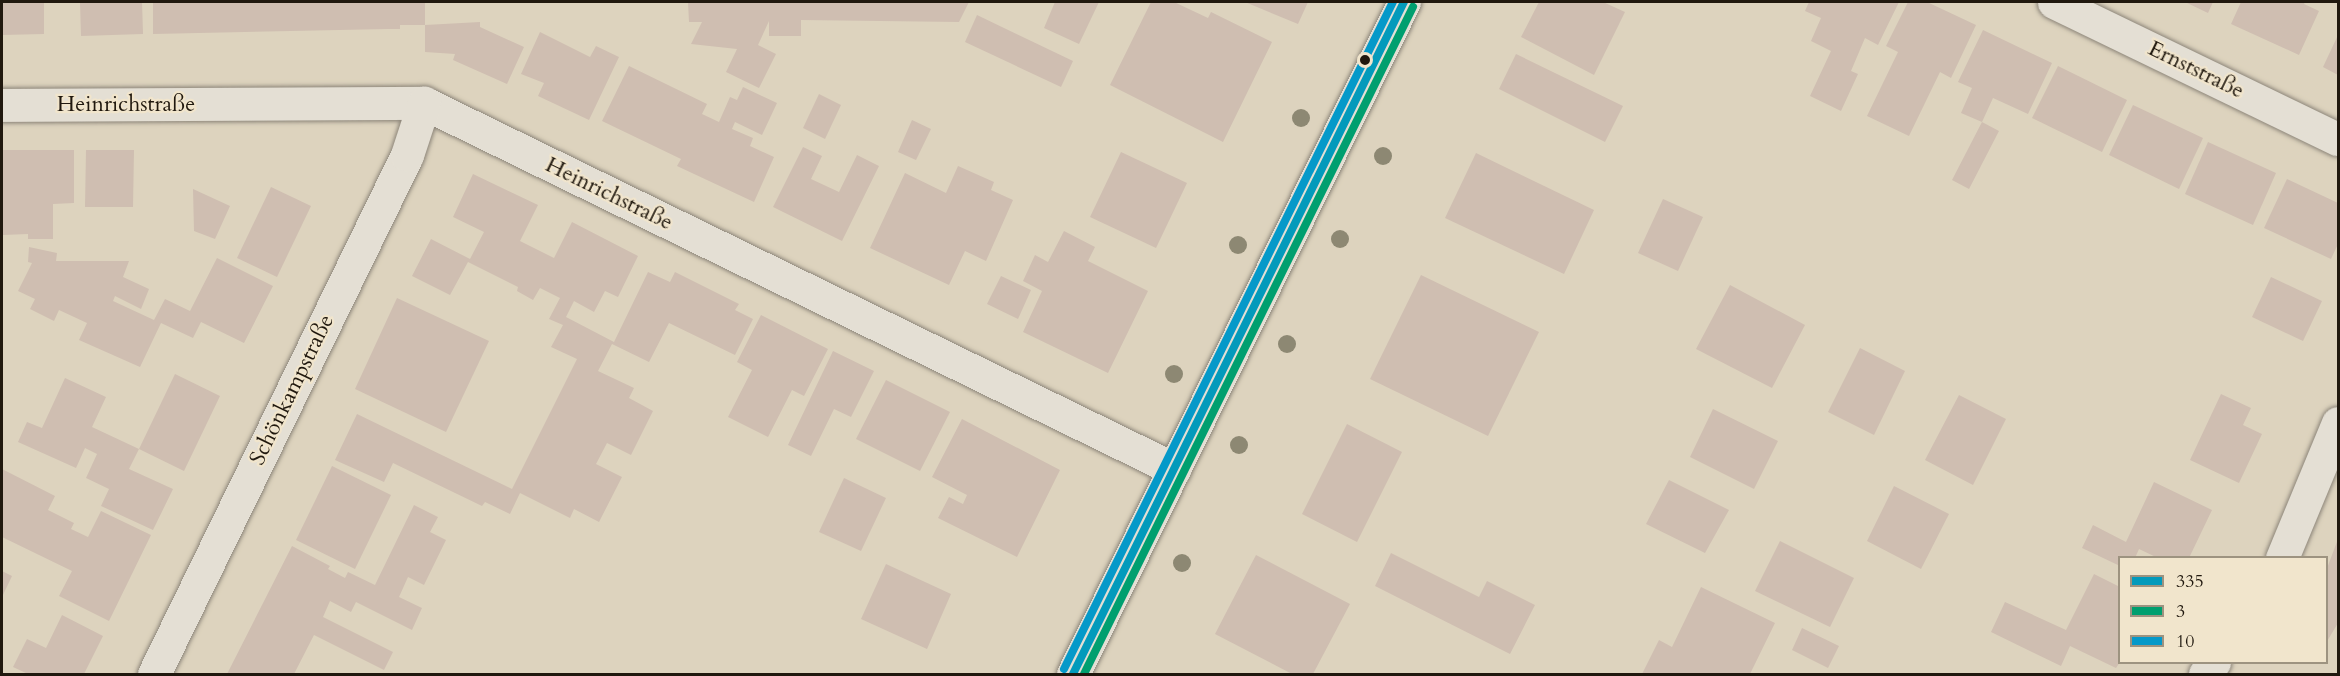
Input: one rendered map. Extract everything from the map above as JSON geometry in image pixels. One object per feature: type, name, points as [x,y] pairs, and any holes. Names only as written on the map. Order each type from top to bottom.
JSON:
[{"type":"street","points":[[1073,675],[1404,2]]},
{"type":"street","name":"Ernststraße","points":[[2054,2],[2338,139]]},
{"type":"street","name":"Heinrichstraße","points":[[2,105],[424,104],[1174,469]]},
{"type":"street","name":"Schönkampstraße","points":[[154,675],[407,155],[424,104]]},
{"type":"street","points":[[2283,556],[2331,466],[2338,423]]},
{"type":"building","points":[[2,2],[44,2],[44,34],[2,35]]},
{"type":"building","points":[[80,2],[142,2],[143,34],[81,36]]},
{"type":"building","points":[[153,2],[425,2],[425,25],[400,25],[400,29],[153,34]]},
{"type":"building","points":[[688,2],[969,2],[959,22],[801,20],[801,36],[769,36],[769,21],[758,45],[776,54],[759,88],[726,72],[737,49],[691,44],[702,22],[689,22]]},
{"type":"building","points":[[1055,2],[1099,2],[1079,44],[1044,28]]},
{"type":"building","points":[[1151,2],[1174,2],[1208,18],[1211,12],[1272,42],[1223,142],[1110,85]]},
{"type":"building","points":[[1245,2],[1308,2],[1298,24]]},
{"type":"building","points":[[1539,2],[1603,2],[1625,12],[1594,75],[1521,37]]},
{"type":"building","points":[[1809,2],[1899,2],[1878,45],[1865,38],[1851,71],[1858,74],[1841,111],[1810,96],[1831,51],[1811,41],[1821,18],[1805,11]]},
{"type":"building","points":[[1908,2],[1927,2],[1976,25],[1951,78],[1940,72],[1909,136],[1867,116],[1898,52],[1886,46]]},
{"type":"building","points":[[2185,2],[2213,2],[2208,13]]},
{"type":"building","points":[[2241,2],[2305,2],[2304,4],[2319,11],[2299,55],[2231,24]]},
{"type":"building","points":[[977,15],[1073,61],[1061,87],[965,42]]},
{"type":"building","points":[[480,22],[480,27],[524,47],[507,84],[453,60],[455,54],[425,52],[425,25]]},
{"type":"building","points":[[1983,30],[2052,63],[2028,114],[1993,98],[1982,122],[1961,113],[1972,88],[1958,82]]},
{"type":"building","points":[[540,32],[590,57],[596,46],[619,57],[589,120],[538,96],[544,83],[521,74]]},
{"type":"building","points":[[2338,35],[2338,75],[2323,67]]},
{"type":"building","points":[[1516,54],[1623,106],[1605,142],[1499,89]]},
{"type":"building","points":[[629,66],[707,104],[702,114],[719,122],[730,97],[737,100],[743,87],[777,103],[762,135],[735,122],[732,129],[753,138],[750,146],[774,157],[754,202],[677,166],[681,159],[602,121]]},
{"type":"building","points":[[2058,66],[2127,100],[2102,152],[2032,118]]},
{"type":"building","points":[[819,94],[841,105],[825,139],[803,128]]},
{"type":"building","points":[[2133,105],[2203,138],[2179,189],[2109,155]]},
{"type":"building","points":[[912,120],[931,129],[916,160],[898,152]]},
{"type":"building","points":[[1982,122],[1999,131],[1969,189],[1952,180]]},
{"type":"building","points":[[2208,142],[2276,173],[2253,225],[2185,194]]},
{"type":"building","points":[[803,147],[822,156],[811,179],[839,192],[857,155],[879,166],[842,241],[773,207]]},
{"type":"building","points":[[2,150],[74,150],[74,203],[53,204],[53,239],[28,239],[28,234],[3,235]]},
{"type":"building","points":[[86,150],[134,150],[133,207],[85,207]]},
{"type":"building","points":[[1121,152],[1187,183],[1156,248],[1090,217]]},
{"type":"building","points":[[1476,153],[1594,210],[1564,274],[1445,218]]},
{"type":"building","points":[[958,166],[994,182],[991,190],[1013,200],[986,261],[965,251],[949,285],[870,248],[905,173],[946,193]]},
{"type":"building","points":[[473,174],[538,205],[520,241],[554,258],[572,222],[638,256],[618,297],[605,291],[594,312],[574,301],[566,317],[614,342],[648,272],[670,282],[675,272],[739,304],[735,310],[753,319],[735,355],[669,323],[649,362],[612,344],[598,371],[634,388],[629,398],[653,411],[631,455],[607,443],[596,464],[622,477],[599,522],[574,509],[570,518],[520,493],[510,514],[485,502],[482,506],[393,463],[384,482],[335,460],[357,414],[512,489],[577,359],[551,347],[563,325],[549,319],[560,298],[540,288],[533,300],[517,291],[518,287],[468,262],[450,295],[412,276],[431,239],[470,259],[484,232],[453,217]]},
{"type":"building","points":[[2287,179],[2338,203],[2338,244],[2331,259],[2264,228]]},
{"type":"building","points":[[271,187],[311,206],[277,277],[237,258]]},
{"type":"building","points":[[193,189],[230,206],[215,239],[194,231]]},
{"type":"building","points":[[1663,199],[1703,217],[1678,271],[1638,253]]},
{"type":"building","points":[[1064,231],[1095,247],[1088,261],[1148,291],[1108,373],[1023,332],[1042,291],[1023,281],[1035,255],[1048,262]]},
{"type":"building","points":[[29,247],[57,253],[56,261],[129,261],[123,277],[149,289],[141,309],[115,296],[113,301],[154,320],[165,299],[190,311],[217,258],[273,286],[244,343],[201,322],[193,338],[161,323],[140,367],[79,340],[87,323],[59,310],[54,321],[30,309],[35,299],[18,291],[32,263],[28,262]]},
{"type":"building","points":[[1421,275],[1539,332],[1488,436],[1370,379]]},
{"type":"building","points":[[1001,276],[1031,290],[1018,319],[987,304]]},
{"type":"building","points":[[2271,277],[2322,301],[2303,341],[2252,317]]},
{"type":"building","points":[[1730,285],[1805,325],[1772,388],[1696,349]]},
{"type":"building","points":[[397,298],[489,341],[446,432],[355,389]]},
{"type":"building","points":[[761,315],[828,349],[804,396],[792,390],[768,437],[728,417],[752,370],[737,362]]},
{"type":"building","points":[[1860,348],[1905,371],[1874,435],[1828,412]]},
{"type":"building","points":[[833,351],[874,371],[851,417],[834,409],[811,456],[788,445]]},
{"type":"building","points":[[175,374],[220,396],[184,471],[139,449]]},
{"type":"building","points":[[65,378],[106,397],[92,427],[139,449],[129,469],[173,489],[153,530],[101,506],[109,489],[86,478],[97,454],[85,448],[76,468],[18,442],[27,422],[42,428]]},
{"type":"building","points":[[886,380],[950,412],[920,471],[856,439]]},
{"type":"building","points":[[2221,394],[2251,408],[2243,425],[2262,434],[2239,483],[2190,460]]},
{"type":"building","points":[[1959,395],[2006,419],[1973,485],[1925,460]]},
{"type":"building","points":[[1713,409],[1778,441],[1754,489],[1690,457]]},
{"type":"building","points":[[962,419],[1060,470],[1017,557],[938,518],[949,497],[963,504],[967,495],[932,477]]},
{"type":"building","points":[[1347,424],[1402,452],[1357,542],[1302,514]]},
{"type":"building","points":[[332,466],[391,495],[355,569],[296,540]]},
{"type":"building","points":[[2,469],[55,496],[48,510],[74,523],[71,529],[88,537],[101,511],[151,535],[109,621],[59,596],[72,571],[2,537]]},
{"type":"building","points":[[844,478],[886,498],[861,551],[819,532]]},
{"type":"building","points":[[1669,480],[1729,510],[1705,553],[1646,524]]},
{"type":"building","points":[[2154,482],[2212,510],[2190,556],[2154,556],[2139,549],[2136,556],[2118,556],[2118,565],[2082,548],[2093,525],[2126,542]]},
{"type":"building","points":[[1894,486],[1949,514],[1921,569],[1867,541]]},
{"type":"building","points":[[414,505],[438,517],[430,532],[446,540],[424,585],[408,577],[399,597],[422,608],[412,630],[356,602],[351,612],[330,601],[323,617],[393,652],[384,670],[314,635],[294,674],[227,674],[292,546],[330,566],[328,569],[345,578],[348,572],[375,585]]},
{"type":"building","points":[[2338,539],[2338,623],[2328,640],[2328,566]]},
{"type":"building","points":[[1780,541],[1854,578],[1830,627],[1755,591]]},
{"type":"building","points":[[1391,553],[1479,597],[1487,581],[1535,605],[1510,654],[1375,586]]},
{"type":"building","points":[[1256,555],[1350,604],[1313,674],[1292,674],[1215,634]]},
{"type":"building","points":[[886,564],[951,594],[927,649],[861,619]]},
{"type":"building","points":[[2,571],[12,576],[2,597]]},
{"type":"building","points":[[2094,574],[2118,586],[2119,664],[2116,668],[2070,646],[2061,666],[1991,632],[2005,602],[2066,630]]},
{"type":"building","points":[[1701,587],[1775,623],[1750,674],[1642,674],[1659,640],[1672,647]]},
{"type":"building","points":[[62,615],[103,636],[84,674],[28,674],[13,667],[27,639],[46,648]]},
{"type":"building","points":[[1802,628],[1839,646],[1828,668],[1792,650]]},
{"type":"transit line","name":"10","points":[[1064,669],[1393,2]]},
{"type":"transit line","name":"335","points":[[1073,674],[1404,2]]},
{"type":"transit line","name":"3","points":[[1084,674],[1413,7]]}]
